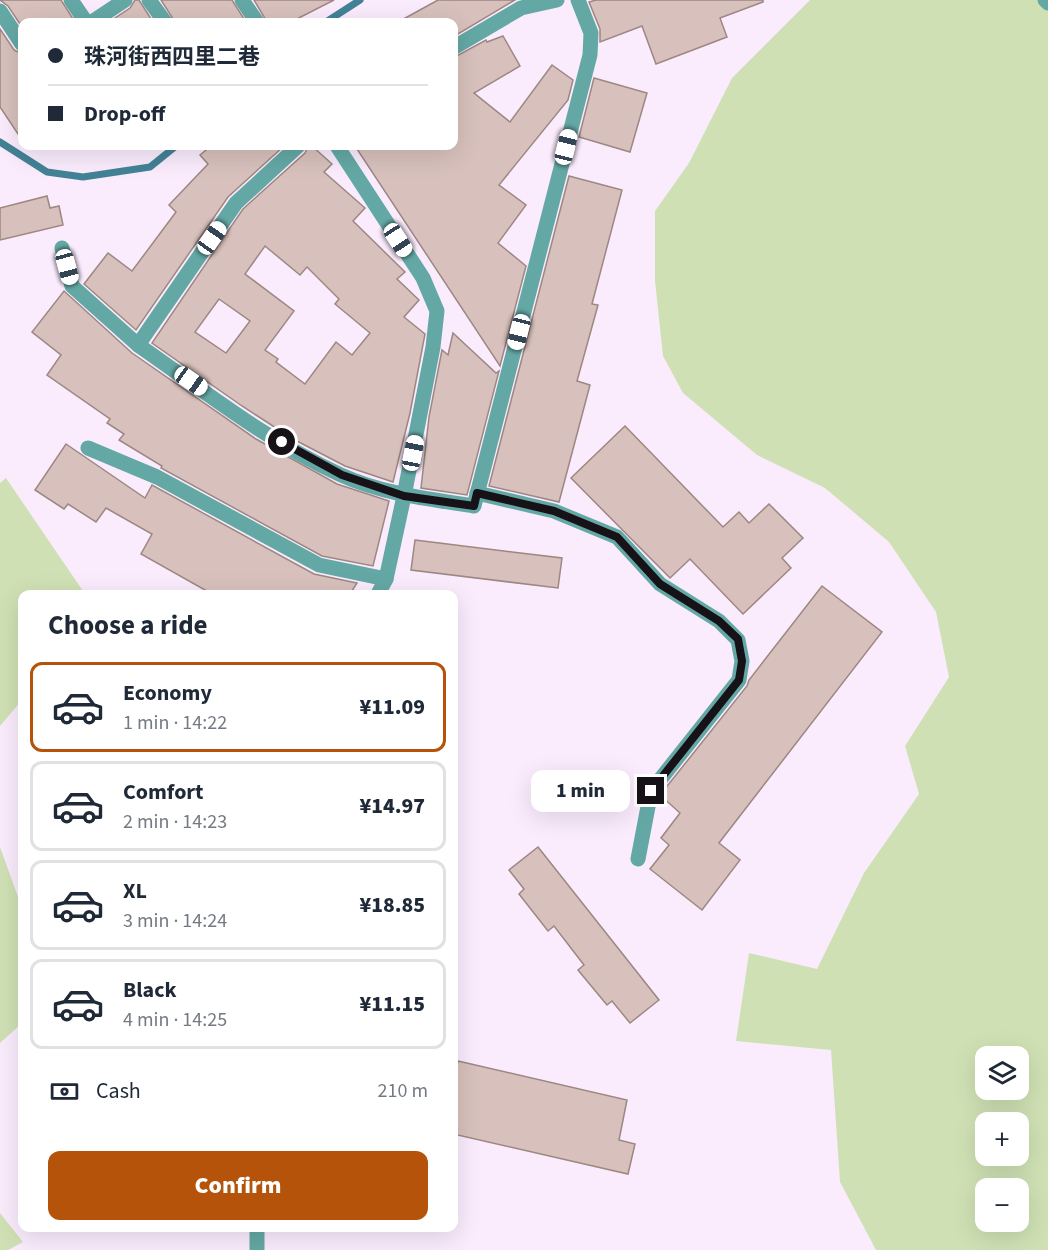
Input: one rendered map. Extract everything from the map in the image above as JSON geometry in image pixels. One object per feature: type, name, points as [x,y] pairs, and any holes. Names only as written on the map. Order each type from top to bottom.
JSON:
[{"type":"street","points":[[71,0],[83,18]]},
{"type":"street","points":[[98,18],[125,0]]},
{"type":"street","points":[[149,0],[162,18]]},
{"type":"street","points":[[242,0],[254,18]]},
{"type":"street","points":[[458,45],[521,8],[557,0]]},
{"type":"street","points":[[62,248],[72,286],[138,345],[262,431],[342,475],[404,496],[474,506],[590,55],[591,33],[578,0]]},
{"type":"street","points":[[0,11],[18,38]]},
{"type":"street","points":[[138,345],[236,203],[294,150]]},
{"type":"street","points":[[340,150],[423,278],[437,311],[434,347],[404,496],[386,579],[380,590]]},
{"type":"street","points":[[88,448],[158,477],[319,565],[386,579]]},
{"type":"street","points":[[477,493],[554,511],[617,537],[660,584],[719,621],[738,639],[742,661],[739,680],[651,791],[638,859]]},
{"type":"street","points":[[257,1232],[257,1250]]},
{"type":"green space","points":[[810,0],[1048,0],[1048,1250],[876,1250],[840,1182],[831,1050],[736,1041],[749,953],[817,969],[864,873],[919,794],[905,746],[949,677],[936,612],[889,542],[825,488],[757,455],[683,393],[663,356],[655,281],[655,211],[689,163],[732,78]]},
{"type":"green space","points":[[6,478],[82,590],[18,590],[18,705],[0,726],[0,483]]},
{"type":"green space","points":[[0,847],[18,897],[18,1027],[0,1043]]},
{"type":"green space","points":[[0,1213],[23,1242],[8,1250],[0,1250]]},
{"type":"building","points":[[0,0],[61,0],[72,18],[18,18],[18,21],[8,6]]},
{"type":"building","points":[[135,0],[139,0],[150,18],[115,18],[130,8]]},
{"type":"building","points":[[161,0],[232,0],[243,18],[172,18]]},
{"type":"building","points":[[254,0],[334,0],[299,18],[265,18]]},
{"type":"building","points":[[438,0],[515,0],[458,34],[458,18],[405,18]]},
{"type":"building","points":[[596,0],[763,0],[763,2],[720,18],[727,37],[656,64],[642,26],[600,42],[600,29],[589,2]]},
{"type":"building","points":[[0,29],[14,50],[18,52],[18,134],[0,107]]},
{"type":"building","points":[[503,36],[520,66],[474,93],[510,122],[552,65],[573,80],[568,100],[499,185],[526,205],[498,243],[526,266],[500,366],[358,150],[458,150],[458,55],[486,40],[487,42]]},
{"type":"building","points":[[594,78],[647,93],[630,152],[579,137]]},
{"type":"building","points":[[206,150],[280,150],[228,197],[136,330],[84,284],[108,253],[132,271],[176,212],[169,205],[208,164],[200,155]]},
{"type":"building","points":[[306,150],[316,150],[332,164],[324,172],[365,208],[353,221],[405,272],[397,279],[419,300],[404,317],[425,334],[410,413],[393,482],[345,466],[293,439],[152,343],[243,209]],"holes":[[[265,246],[300,275],[307,267],[339,299],[335,304],[370,333],[352,355],[336,342],[305,384],[276,362],[278,359],[265,350],[294,311],[245,274]],[[219,299],[250,321],[226,353],[195,332]]]},
{"type":"building","points":[[569,176],[622,190],[592,304],[598,305],[577,381],[590,385],[559,502],[489,486]]},
{"type":"building","points":[[47,196],[50,208],[59,206],[63,225],[0,240],[0,208]]},
{"type":"building","points":[[64,291],[132,353],[256,439],[337,484],[389,501],[373,566],[322,556],[161,468],[162,466],[119,440],[124,434],[107,423],[110,419],[47,375],[61,355],[32,332]]},
{"type":"building","points":[[453,333],[496,373],[499,371],[467,495],[421,488],[429,417],[442,350],[448,355]]},
{"type":"building","points":[[625,426],[723,527],[739,512],[749,523],[769,504],[803,538],[782,558],[791,568],[743,614],[690,559],[670,578],[571,478]]},
{"type":"building","points":[[66,444],[145,498],[152,485],[314,574],[357,583],[353,590],[205,590],[141,554],[152,534],[106,508],[96,522],[68,504],[64,509],[35,490]]},
{"type":"building","points":[[415,540],[562,558],[558,588],[411,570]]},
{"type":"building","points":[[822,586],[882,632],[719,843],[740,860],[702,910],[650,869],[669,845],[661,838],[680,813],[660,795],[747,686],[749,680]]},
{"type":"building","points":[[538,847],[659,1000],[630,1023],[612,1001],[607,1005],[578,970],[584,965],[554,926],[548,931],[519,894],[524,889],[509,870]]},
{"type":"building","points":[[458,1061],[627,1100],[619,1140],[635,1144],[628,1174],[458,1135]]},
{"type":"waterway","points":[[332,18],[360,0]]},
{"type":"waterway","points":[[0,142],[47,172],[83,177],[150,167],[171,150]]},
{"type":"route","points":[[282,442],[342,475],[404,496],[474,506],[477,493],[554,511],[617,537],[660,584],[719,621],[738,639],[742,661],[739,680],[651,791]]}]
